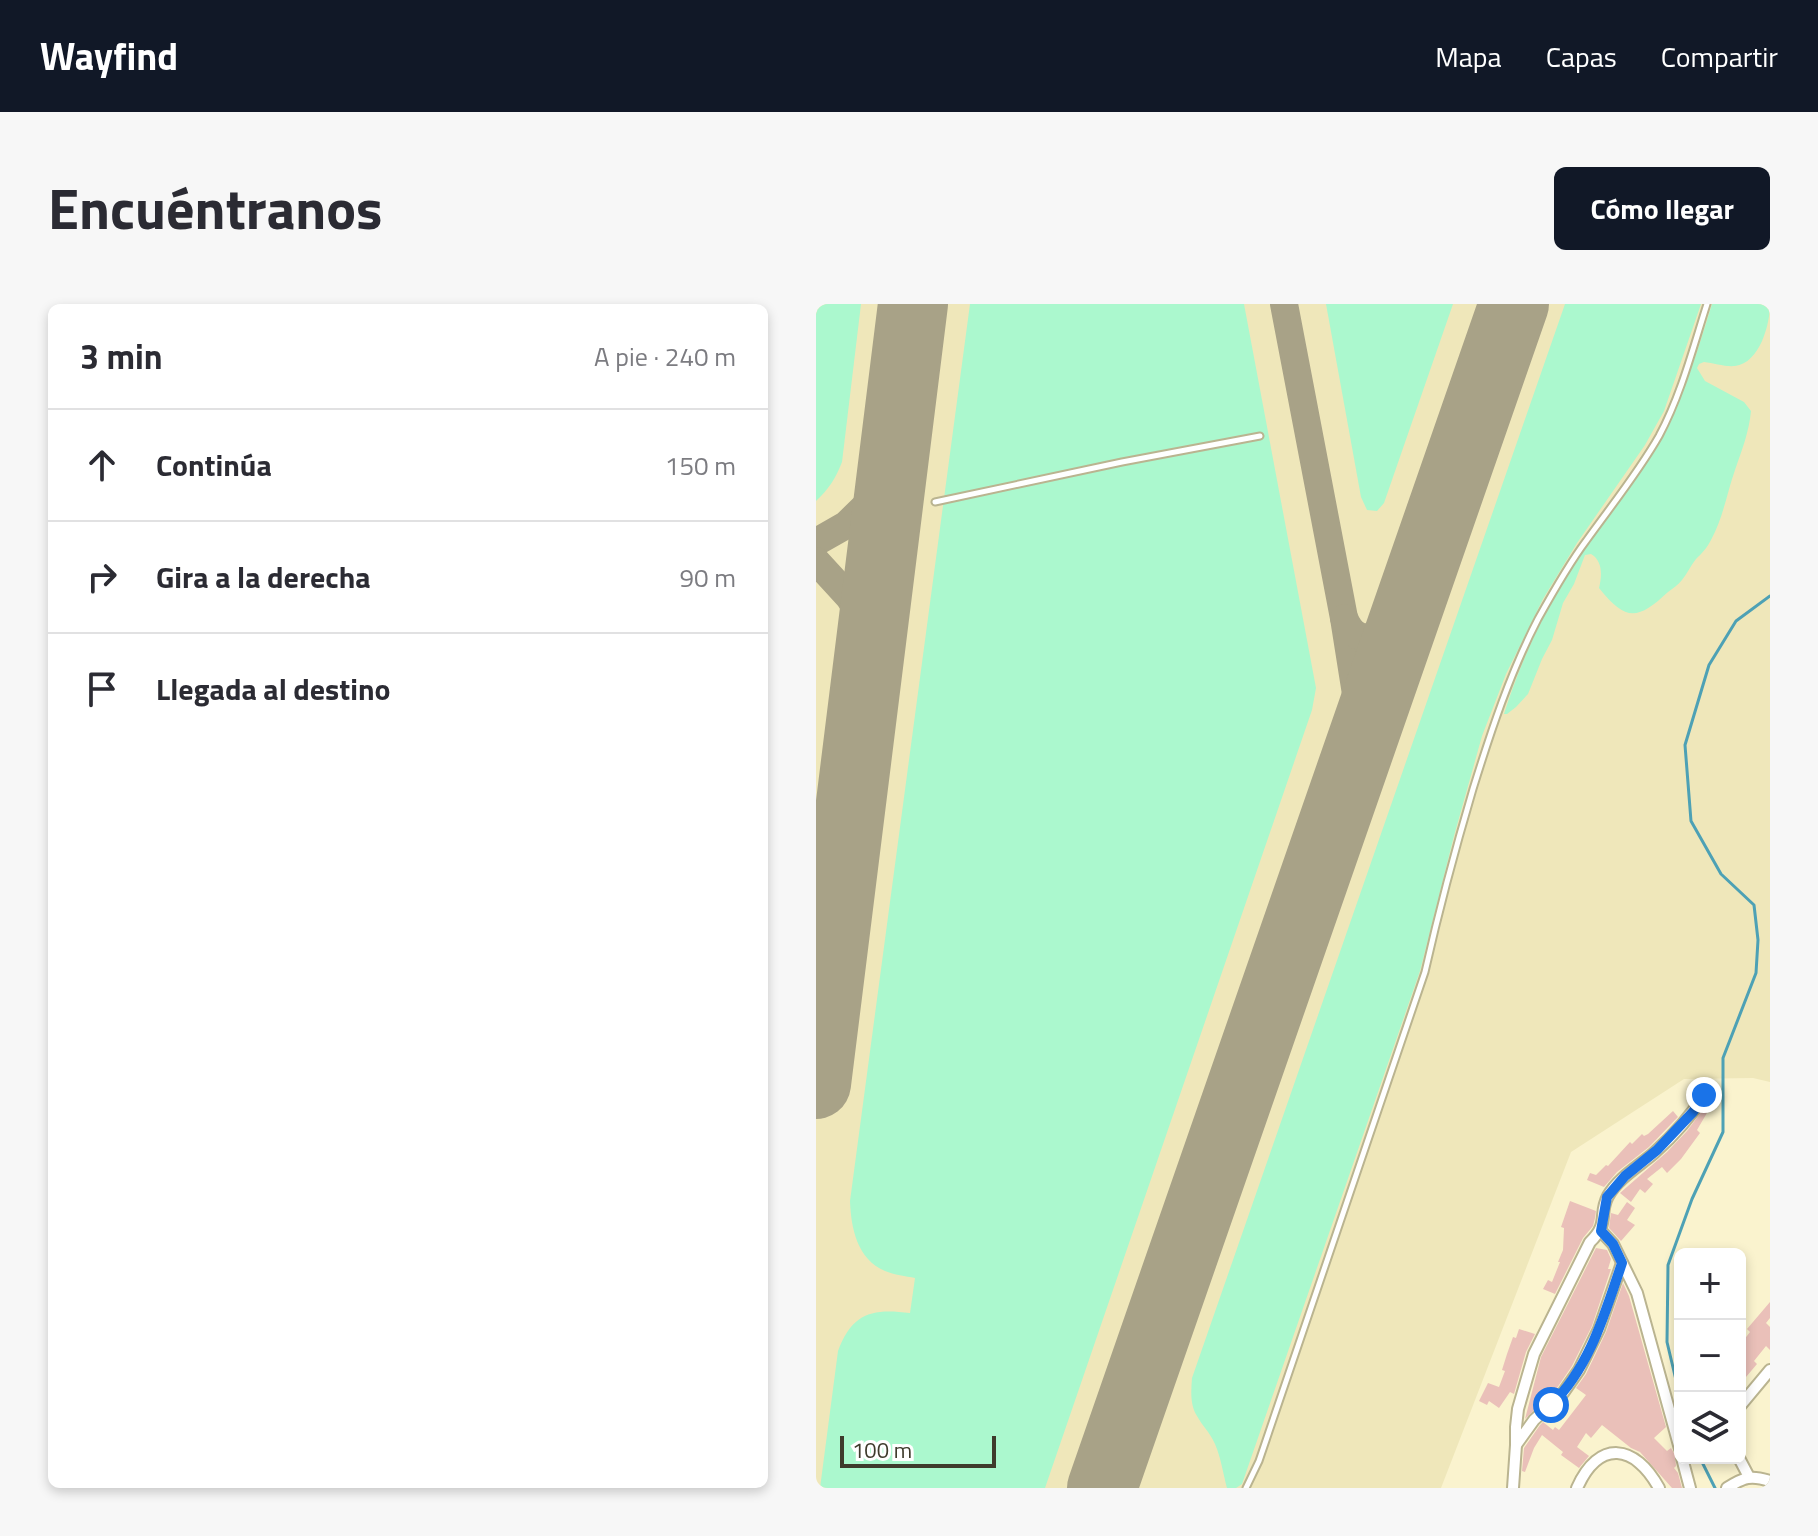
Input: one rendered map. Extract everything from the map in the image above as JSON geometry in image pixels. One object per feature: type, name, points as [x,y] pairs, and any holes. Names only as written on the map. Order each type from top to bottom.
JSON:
[{"type":"street","points":[[1513,1488],[1518,1409],[1534,1354],[1590,1242],[1601,1231],[1607,1197],[1625,1176],[1657,1150],[1693,1112],[1704,1095]]},
{"type":"street","points":[[1601,1231],[1613,1244],[1637,1293],[1674,1427]]},
{"type":"street","points":[[1516,1445],[1534,1420],[1563,1393],[1579,1370],[1599,1329],[1622,1263]]},
{"type":"street","points":[[1746,1399],[1770,1370]]},
{"type":"street","points":[[1577,1488],[1591,1465],[1614,1452],[1638,1460],[1651,1472],[1659,1488]]},
{"type":"street","points":[[1684,1464],[1690,1488]]},
{"type":"street","points":[[1742,1464],[1749,1477]]},
{"type":"street","points":[[1727,1488],[1749,1477],[1770,1481]]},
{"type":"lane","points":[[1246,1488],[1259,1461],[1425,972],[1459,835],[1513,671],[1558,583],[1658,437],[1673,405],[1707,304]]},
{"type":"lane","points":[[935,502],[1260,436]]},
{"type":"shaded area","points":[[816,304],[1770,304],[1770,1082],[1753,1078],[1684,1079],[1571,1152],[1441,1488],[816,1488]]},
{"type":"green space","points":[[816,304],[861,304],[842,462],[831,483],[816,501]]},
{"type":"green space","points":[[970,304],[1244,304],[1316,688],[1312,710],[1045,1488],[820,1488],[838,1351],[850,1328],[865,1316],[885,1311],[910,1313],[915,1278],[885,1271],[868,1259],[857,1242],[850,1201]]},
{"type":"green space","points":[[1326,304],[1453,304],[1384,503],[1377,511],[1367,510],[1361,497]]},
{"type":"green space","points":[[1565,304],[1701,304],[1664,411],[1645,445],[1577,543],[1543,599],[1506,674],[1482,736],[1420,971],[1242,1484],[1227,1488],[1215,1444],[1193,1407],[1192,1378]]},
{"type":"green space","points":[[1712,304],[1770,304],[1766,332],[1751,358],[1735,366],[1704,362],[1697,368],[1705,381],[1744,402],[1751,411],[1745,441],[1711,540],[1679,583],[1648,608],[1632,613],[1617,607],[1599,588],[1600,565],[1591,554],[1585,555],[1528,694],[1504,714],[1528,650],[1559,588],[1663,435],[1684,387]]},
{"type":"building","points":[[1714,1087],[1717,1089],[1711,1106],[1697,1130],[1700,1133],[1667,1173],[1662,1167],[1647,1179],[1653,1184],[1645,1193],[1640,1189],[1631,1202],[1620,1193],[1687,1131],[1711,1099]]},
{"type":"building","points":[[1673,1111],[1678,1117],[1604,1187],[1587,1180],[1590,1173],[1596,1175],[1630,1142],[1632,1144],[1642,1134],[1648,1134]]},
{"type":"building","points":[[1570,1201],[1596,1211],[1595,1218],[1555,1294],[1543,1289],[1548,1280],[1552,1282],[1560,1262],[1564,1228],[1561,1227]]},
{"type":"building","points":[[1627,1202],[1635,1208],[1627,1220],[1635,1225],[1621,1241],[1609,1228],[1611,1213],[1618,1215]]},
{"type":"building","points":[[1596,1248],[1607,1250],[1611,1259],[1608,1269],[1611,1269],[1592,1326],[1557,1388],[1525,1419],[1541,1357]]},
{"type":"building","points":[[1623,1283],[1666,1427],[1654,1438],[1667,1451],[1671,1448],[1674,1453],[1674,1468],[1682,1488],[1672,1488],[1640,1452],[1602,1425],[1591,1438],[1586,1433],[1577,1447],[1589,1456],[1579,1468],[1542,1435],[1525,1472],[1522,1471],[1524,1448],[1540,1425],[1543,1422],[1553,1430],[1555,1427],[1559,1430],[1586,1395],[1576,1388],[1606,1332]]},
{"type":"building","points":[[1770,1302],[1770,1318],[1766,1323],[1770,1327],[1770,1350],[1766,1346],[1746,1377],[1746,1337],[1750,1332],[1747,1329]]},
{"type":"building","points":[[1519,1329],[1535,1334],[1526,1352],[1514,1394],[1510,1392],[1499,1408],[1489,1401],[1487,1405],[1479,1401],[1488,1383],[1499,1387],[1507,1354]]},
{"type":"waterway","points":[[1679,1392],[1667,1342],[1668,1265],[1692,1199],[1723,1132],[1723,1058],[1756,973],[1758,940],[1754,905],[1721,874],[1691,821],[1685,745],[1709,665],[1736,621],[1770,596]]},
{"type":"waterway","points":[[1703,1464],[1715,1488]]},
{"type":"taxiway","points":[[1284,304],[1344,618],[1363,738]]},
{"type":"taxiway","points":[[816,542],[846,525],[891,481]]},
{"type":"taxiway","points":[[816,561],[849,597],[872,633]]},
{"type":"taxiway","points":[[1344,618],[1353,631],[1362,637],[1372,636],[1392,621],[1415,588]]},
{"type":"runway","points":[[816,1084],[913,304]]},
{"type":"runway","points":[[1102,1488],[1514,304]]},
{"type":"route","points":[[1551,1405],[1579,1370],[1599,1329],[1622,1263],[1613,1244],[1601,1231],[1607,1197],[1625,1176],[1657,1150],[1693,1112],[1704,1095]]}]
